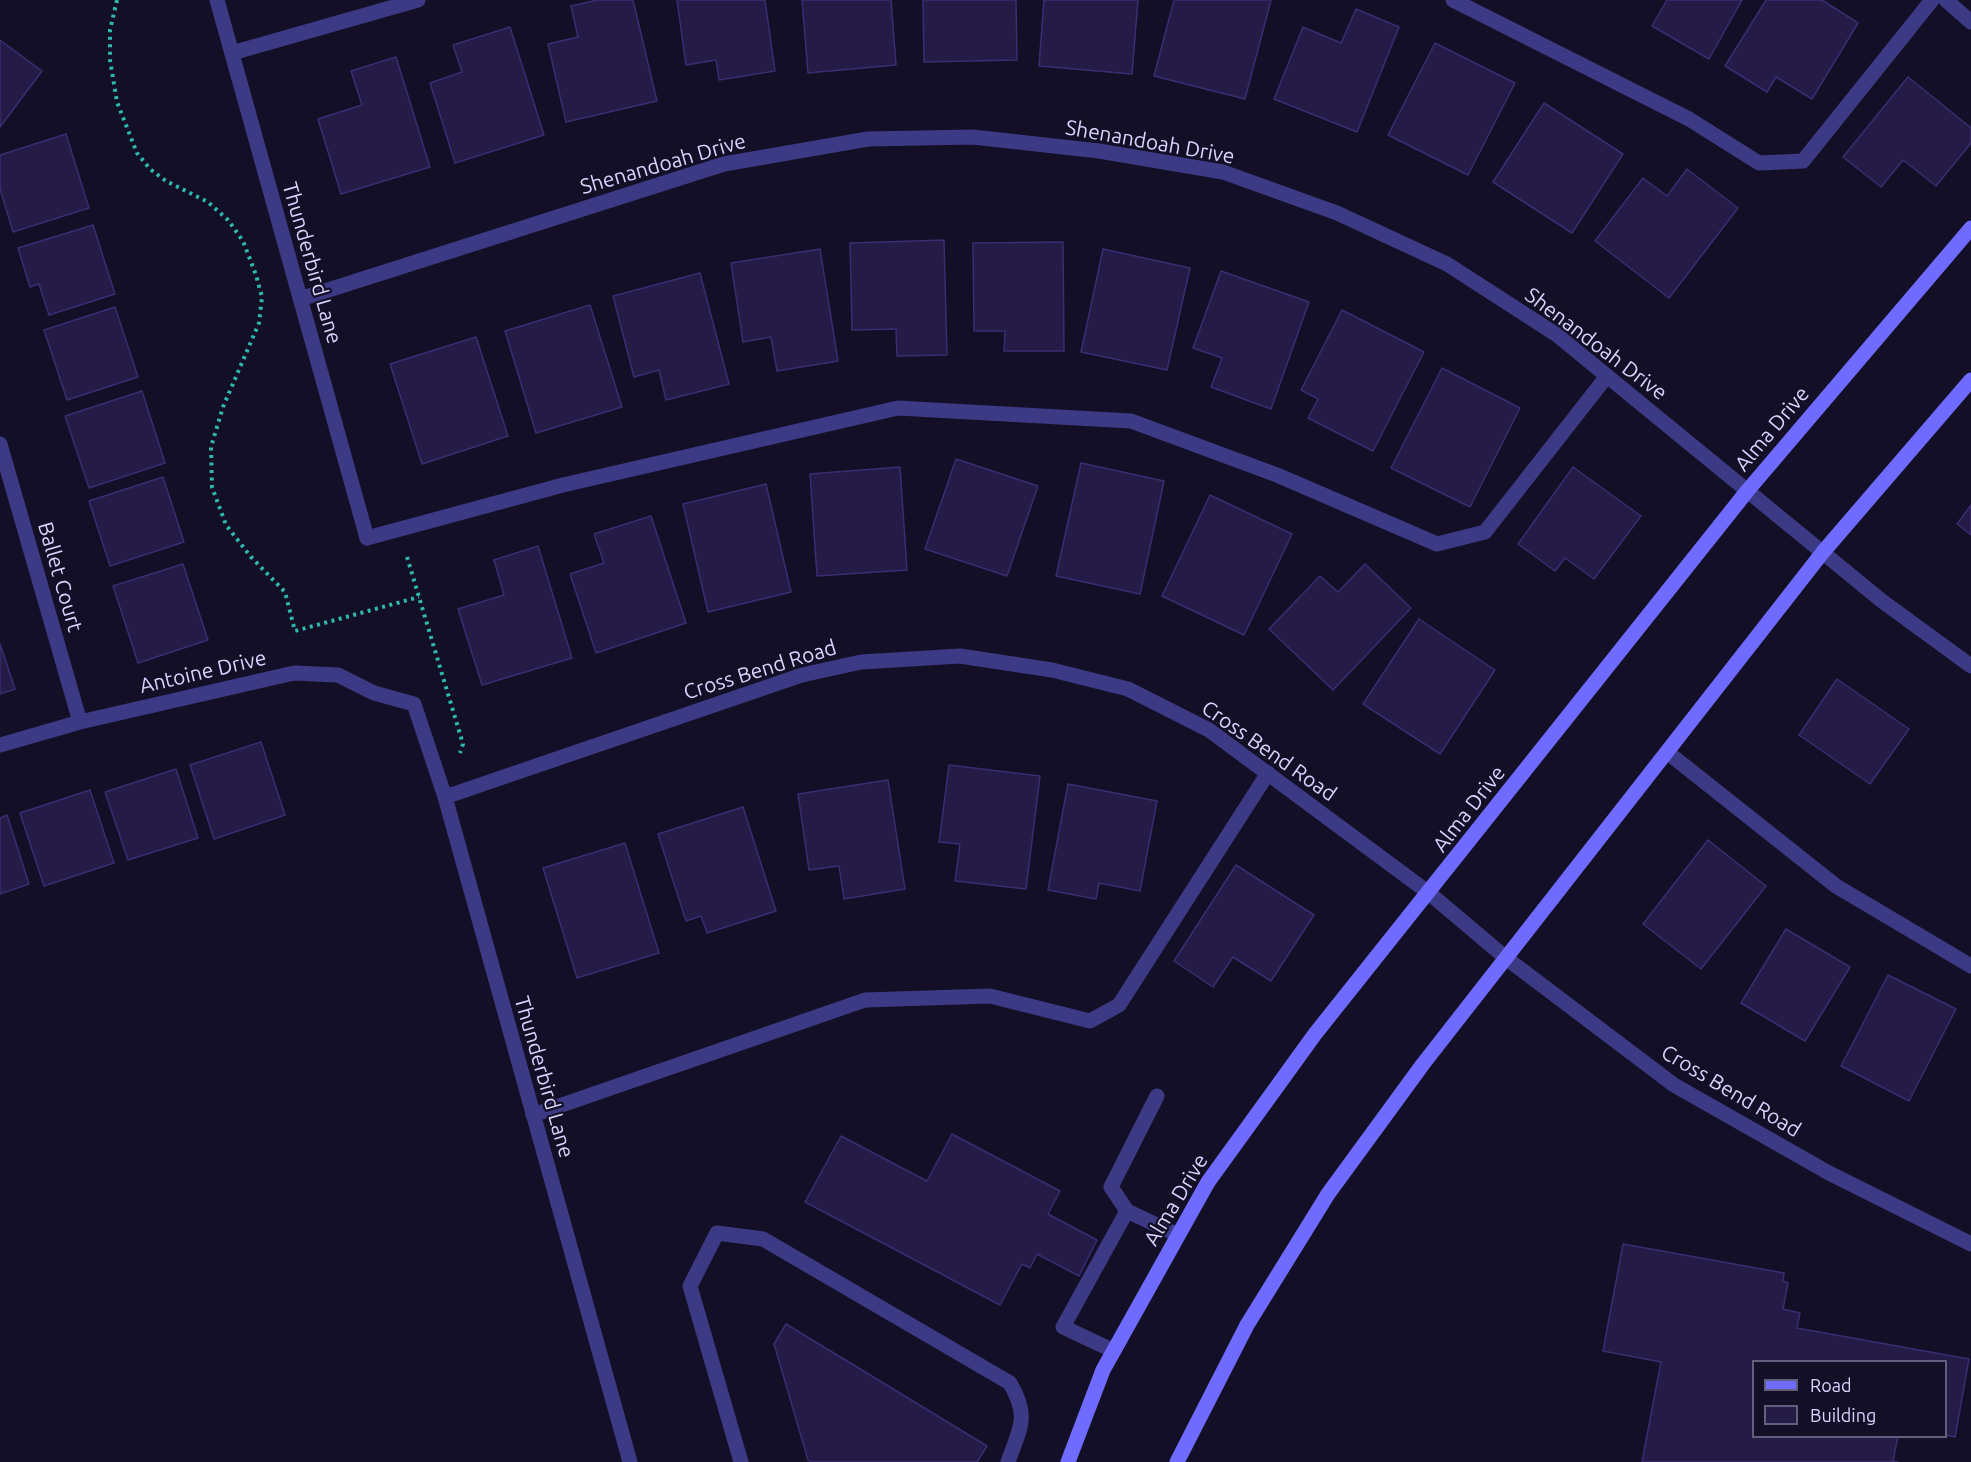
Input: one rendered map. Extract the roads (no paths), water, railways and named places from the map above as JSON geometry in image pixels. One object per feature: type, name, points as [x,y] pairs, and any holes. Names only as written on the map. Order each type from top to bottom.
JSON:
[{"type":"main road","name":"Alma Drive","points":[[1068,1462],[1103,1370],[1208,1182],[1309,1043],[1748,489],[1971,228]]},
{"type":"main road","points":[[1177,1462],[1247,1325],[1328,1194],[1423,1064],[1822,552],[1971,380]]},
{"type":"street","name":"Thunderbird Lane","points":[[217,0],[367,538],[562,485],[898,408],[1131,422],[1277,475],[1437,544],[1485,532],[1607,376]]},
{"type":"street","points":[[232,53],[418,0]]},
{"type":"street","points":[[1453,0],[1689,119],[1759,163],[1803,161],[1932,0]]},
{"type":"street","points":[[1946,0],[1971,22]]},
{"type":"street","name":"Shenandoah Drive","points":[[300,299],[724,164],[868,139],[973,137],[1099,151],[1223,172],[1337,213],[1448,264],[1557,335],[1748,489],[1882,601],[1971,666]]},
{"type":"street","name":"Ballet Court","points":[[0,444],[80,722]]},
{"type":"street","name":"Cross Bend Road","points":[[445,797],[801,675],[861,662],[960,656],[1052,670],[1128,689],[1209,730],[1429,893],[1506,958],[1674,1085],[1829,1173],[1971,1244]]},
{"type":"street","name":"Antoine Drive","points":[[0,745],[80,722],[294,673],[338,675],[374,693],[414,704]]},
{"type":"street","name":"Thunderbird Lane","points":[[414,704],[445,797],[630,1462]]},
{"type":"street","points":[[1667,752],[1836,886],[1971,966]]},
{"type":"street","points":[[533,1115],[865,1000],[990,996],[1090,1021],[1119,1005],[1268,773]]},
{"type":"street","points":[[1157,1096],[1111,1187],[1127,1211],[1178,1235]]},
{"type":"street","points":[[1113,1352],[1063,1327],[1127,1211]]},
{"type":"street","points":[[741,1462],[690,1286],[717,1233],[763,1239],[1010,1383],[1020,1400],[1023,1419],[1008,1462]]}]
